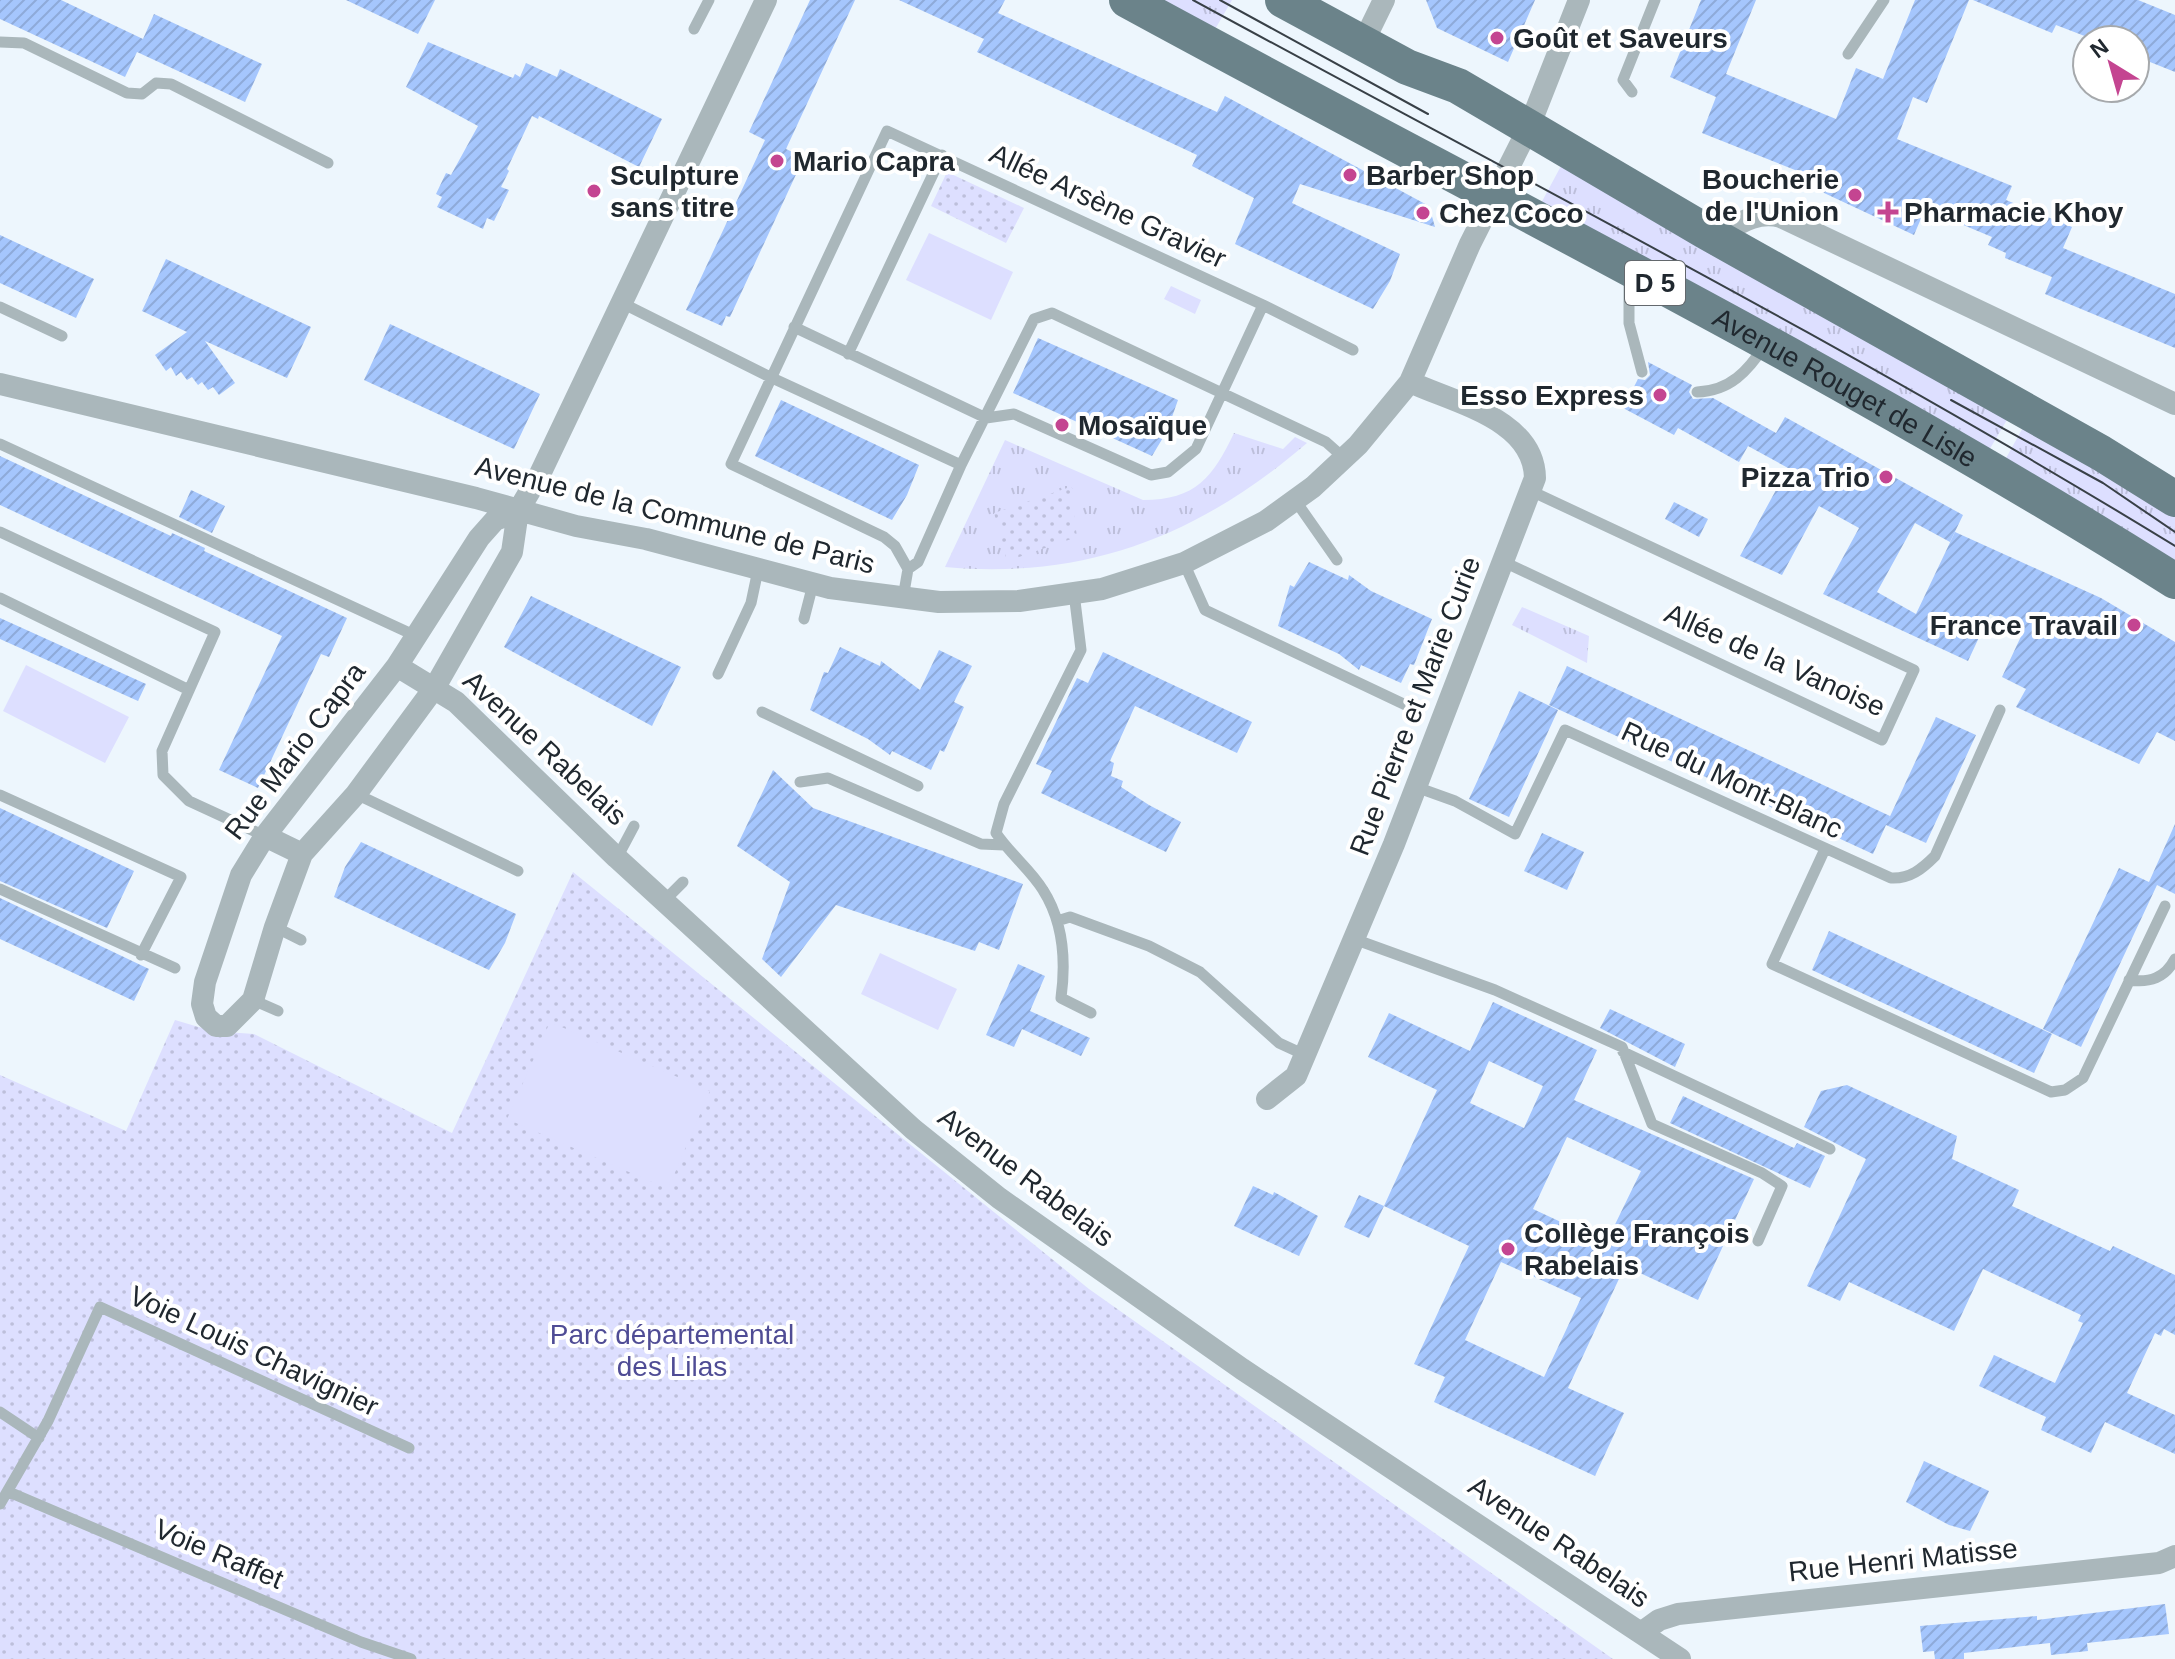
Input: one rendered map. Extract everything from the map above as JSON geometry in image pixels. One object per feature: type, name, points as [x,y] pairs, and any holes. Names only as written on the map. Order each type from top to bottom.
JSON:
[{"type":"main road","name":"Avenue Rouget de Lisle","points":[[1127,0],[1767,342],[1963,451],[2175,581]]},
{"type":"main road","name":"D 5","points":[[1283,0],[1407,67],[1458,86],[1715,237],[2088,445],[2175,499]]},
{"type":"street","name":"Rue Mario Capra","points":[[518,511],[495,520],[479,538],[397,666],[265,836],[241,875],[205,982],[202,1004],[206,1017],[216,1026],[227,1026],[253,1000],[302,854],[356,794],[435,687],[512,552],[518,511],[534,486],[766,0]]},
{"type":"street","points":[[1363,43],[1384,0]]},
{"type":"street","name":"Avenue de la Commune de Paris","points":[[0,384],[518,511],[646,539],[813,584],[903,599],[1019,601],[1102,589],[1184,563],[1214,550],[1295,500],[1344,458],[1410,382],[1529,127],[1579,0]]},
{"type":"street","points":[[1715,237],[1752,217],[1768,213],[1781,217],[2175,404]]},
{"type":"street","name":"Rue Pierre et Marie Curie","points":[[1267,1099],[1296,1076],[1416,787],[1531,491],[1535,464],[1524,440],[1495,420],[1410,382]]},
{"type":"street","name":"Avenue Rabelais","points":[[397,666],[456,702],[617,858],[913,1129],[1021,1215],[1242,1369],[1680,1659]]},
{"type":"street","points":[[265,836],[302,854]]},
{"type":"street","name":"Rue Henri Matisse","points":[[1641,1633],[1659,1620],[1678,1614],[2159,1563],[2175,1556]]},
{"type":"lane","points":[[694,29],[709,0]]},
{"type":"lane","points":[[1632,92],[1623,80],[1655,0]]},
{"type":"lane","points":[[1848,54],[1884,0]]},
{"type":"lane","points":[[0,42],[24,43],[127,93],[142,94],[156,83],[171,84],[328,163]]},
{"type":"lane","name":"Allée Arsène Gravier","points":[[794,327],[887,131],[1263,305],[1353,350]]},
{"type":"lane","points":[[848,354],[942,155]]},
{"type":"lane","points":[[1629,269],[1629,323],[1642,372]]},
{"type":"lane","points":[[622,303],[770,377],[961,465]]},
{"type":"lane","points":[[903,599],[908,569],[895,546],[884,537],[731,464],[794,327],[986,418],[1014,414],[1151,475],[1168,472],[1196,449],[1263,305]]},
{"type":"lane","points":[[0,307],[62,336]]},
{"type":"lane","points":[[908,569],[918,562],[961,465],[1029,328],[1041,314],[1052,313],[1223,393],[1326,442],[1344,458]]},
{"type":"lane","points":[[1697,392],[1714,392],[1741,376],[1767,342]]},
{"type":"lane","points":[[0,444],[416,636]]},
{"type":"lane","name":"Allée de la Vanoise","points":[[1504,562],[1882,740],[1914,670],[1531,491]]},
{"type":"lane","points":[[1295,500],[1337,560]]},
{"type":"lane","points":[[0,532],[215,632],[162,751],[163,775],[189,801],[265,836]]},
{"type":"lane","points":[[1184,563],[1205,610],[1412,708]]},
{"type":"lane","points":[[718,674],[751,603],[758,570]]},
{"type":"lane","points":[[804,619],[813,584]]},
{"type":"lane","points":[[1074,593],[1081,650],[1004,804],[996,833],[1043,890],[1057,921],[1062,934],[1061,998],[1091,1013]]},
{"type":"lane","points":[[0,598],[189,690]]},
{"type":"lane","name":"Rue du Mont-Blanc","points":[[1416,787],[1455,801],[1515,834],[1565,730],[1891,878],[1917,873],[1935,856],[2000,710]]},
{"type":"lane","points":[[762,712],[918,786]]},
{"type":"lane","points":[[800,782],[828,778],[981,844],[1004,845]]},
{"type":"lane","points":[[356,794],[518,871]]},
{"type":"lane","points":[[0,795],[181,877],[141,955]]},
{"type":"lane","points":[[617,858],[634,826]]},
{"type":"lane","points":[[1825,849],[1772,964],[2051,1092],[2065,1090],[2083,1078],[2165,906]]},
{"type":"lane","points":[[665,900],[683,882]]},
{"type":"lane","points":[[0,889],[175,968]]},
{"type":"lane","points":[[1057,921],[1070,917],[1149,946],[1200,972],[1279,1043],[1305,1055]]},
{"type":"lane","points":[[275,927],[301,940]]},
{"type":"lane","points":[[1354,939],[1495,990],[1614,1042],[1623,1052],[1652,1124],[1762,1173],[1782,1186],[1758,1241]]},
{"type":"lane","points":[[2129,980],[2144,982],[2158,978],[2169,970],[2175,959]]},
{"type":"lane","points":[[253,1000],[278,1011]]},
{"type":"lane","points":[[1623,1052],[1830,1149]]},
{"type":"lane","name":"Voie Louis Chavignier","points":[[39,1438],[100,1307],[409,1448]]},
{"type":"lane","points":[[0,1412],[39,1438],[0,1504]]},
{"type":"lane","name":"Voie Raffet","points":[[9,1492],[361,1642],[411,1659]]},
{"type":"green space","points":[[1156,0],[1232,0],[1214,31]]},
{"type":"green space","points":[[1561,166],[2011,413],[1988,452],[1539,207]]},
{"type":"green space","points":[[947,172],[1024,208],[1006,243],[931,206]]},
{"type":"green space","points":[[929,233],[1013,272],[991,320],[906,280]]},
{"type":"green space","points":[[1171,286],[1201,300],[1195,314],[1164,299]]},
{"type":"green space","points":[[2026,422],[2175,514],[2175,567],[2005,460]]},
{"type":"green space","points":[[1234,433],[1283,449],[1295,437],[1307,443],[1225,503],[1183,526],[1139,544],[1094,558],[1046,566],[997,569],[945,567],[1005,440],[1143,500],[1177,496],[1200,483],[1210,474]]},
{"type":"green space","points":[[1070,487],[1076,490],[1072,500],[1077,537],[1007,561],[994,513]]},
{"type":"green space","points":[[1522,607],[1589,636],[1587,663],[1512,625]]},
{"type":"green space","points":[[26,665],[129,717],[105,763],[3,711]]},
{"type":"green space","name":"Parc départemental des Lilas","points":[[573,872],[1089,1289],[1613,1659],[0,1659],[0,1075],[126,1131],[175,1020],[212,1031],[254,1034],[452,1133]]},
{"type":"green space","points":[[880,953],[957,989],[938,1030],[861,994]]},
{"type":"green space","points":[[550,1022],[710,1091],[668,1189],[507,1119]]},
{"type":"building","points":[[0,0],[61,0],[143,39],[154,14],[262,64],[245,102],[137,52],[125,77],[0,19]]},
{"type":"building","points":[[346,0],[435,0],[418,34]]},
{"type":"building","name":"Mario Capra","points":[[810,0],[855,0],[786,149],[801,156],[796,166],[799,168],[730,317],[726,316],[722,326],[686,310],[765,140],[749,132]]},
{"type":"building","points":[[899,0],[1005,0],[998,13],[1217,112],[1225,96],[1429,206],[1435,227],[1300,184],[1292,203],[1400,254],[1390,281],[1373,309],[1235,244],[1254,198],[1192,166],[1197,155],[977,52],[984,39]]},
{"type":"building","points":[[1426,0],[1535,0],[1508,62],[1437,28]]},
{"type":"building","points":[[1701,0],[1756,0],[1726,74],[1836,119],[1856,68],[1883,79],[1915,0],[1969,0],[1927,103],[1913,97],[1897,139],[2012,186],[2006,200],[2072,227],[2063,248],[2175,294],[2175,348],[2045,294],[2052,277],[2005,258],[2006,253],[1988,245],[1992,237],[1925,209],[1914,235],[1792,178],[1795,170],[1702,133],[1716,97],[1670,77]]},
{"type":"building","points":[[1973,0],[2138,0],[2175,15],[2175,72],[2151,62],[2151,24],[2071,24],[2071,31],[2056,25],[2052,33]]},
{"type":"building","points":[[428,42],[513,78],[515,74],[520,77],[526,63],[557,77],[560,69],[662,119],[639,167],[539,116],[538,119],[532,116],[501,187],[509,190],[494,221],[487,218],[483,229],[437,207],[442,197],[436,194],[446,173],[451,175],[478,126],[406,87]]},
{"type":"building","points":[[0,235],[94,279],[76,318],[0,283]]},
{"type":"building","points":[[166,259],[311,327],[287,378],[205,341],[235,383],[219,395],[213,387],[208,390],[202,382],[198,385],[192,377],[187,380],[181,372],[176,376],[171,367],[166,371],[155,355],[187,332],[142,311]]},
{"type":"building","points":[[390,324],[540,394],[514,449],[364,380]]},
{"type":"building","points":[[1038,338],[1178,400],[1167,431],[1152,456],[1013,393]]},
{"type":"building","points":[[1648,362],[1692,385],[1689,392],[1693,399],[1713,398],[1776,433],[1785,417],[1963,515],[1950,542],[1915,523],[1877,592],[1916,614],[1955,532],[2101,598],[2175,642],[2175,741],[2157,732],[2139,764],[2016,707],[2026,689],[2002,677],[2024,630],[1990,614],[1968,661],[1823,594],[1859,528],[1819,506],[1782,575],[1740,556],[1788,468],[1748,446],[1739,462],[1678,428],[1674,435],[1623,408],[1638,379],[1645,380],[1650,375]]},
{"type":"building","points":[[781,400],[919,465],[907,495],[892,520],[755,456]]},
{"type":"building","points":[[0,456],[171,536],[172,533],[205,548],[204,551],[347,618],[329,657],[321,654],[258,788],[219,770],[282,636],[0,505]]},
{"type":"building","points":[[191,490],[225,506],[212,533],[179,517]]},
{"type":"building","points":[[1674,502],[1708,519],[1699,537],[1665,519]]},
{"type":"building","points":[[1309,562],[1348,580],[1349,575],[1371,591],[1432,619],[1414,665],[1410,664],[1401,683],[1361,665],[1359,670],[1339,654],[1278,626],[1290,585],[1294,587]]},
{"type":"building","points":[[531,596],[681,667],[652,726],[504,647]]},
{"type":"building","points":[[0,618],[146,684],[138,701],[0,639]]},
{"type":"building","points":[[840,647],[880,666],[881,661],[920,690],[939,650],[972,666],[954,702],[964,707],[944,752],[940,750],[931,770],[892,751],[890,755],[868,739],[810,710],[824,672],[828,673]]},
{"type":"building","points":[[1103,652],[1252,722],[1237,753],[1135,706],[1110,761],[1114,763],[1111,776],[1123,781],[1121,787],[1181,822],[1166,852],[1041,793],[1052,771],[1036,764],[1077,678],[1088,683]]},
{"type":"building","points":[[1567,666],[1890,816],[1873,854],[1549,705]]},
{"type":"building","points":[[1519,691],[1558,710],[1509,817],[1469,799]]},
{"type":"building","points":[[1936,717],[1976,735],[1926,843],[1886,825]]},
{"type":"building","points":[[773,770],[813,808],[1023,884],[999,950],[979,942],[975,951],[836,905],[781,977],[762,959],[790,882],[737,846]]},
{"type":"building","points":[[0,808],[134,871],[107,928],[0,881]]},
{"type":"building","points":[[2175,824],[2175,894],[2157,885],[2081,1047],[2043,1029],[2119,868],[2149,882]]},
{"type":"building","points":[[1542,833],[1584,852],[1567,890],[1524,871]]},
{"type":"building","points":[[361,842],[516,914],[505,943],[489,970],[334,897],[345,867]]},
{"type":"building","points":[[0,898],[149,969],[134,1001],[0,939]]},
{"type":"building","points":[[1829,931],[2052,1034],[2034,1073],[1812,970]]},
{"type":"building","points":[[1018,964],[1045,976],[1030,1011],[1090,1038],[1081,1056],[1022,1029],[1014,1047],[986,1035]]},
{"type":"building","points":[[1493,1002],[1597,1050],[1574,1100],[1754,1179],[1698,1300],[1625,1266],[1568,1388],[1624,1413],[1595,1476],[1434,1402],[1445,1377],[1414,1364],[1469,1246],[1384,1206],[1437,1090],[1368,1057],[1389,1013],[1470,1051]],"holes":[[[1489,1061],[1543,1086],[1524,1128],[1470,1103]],[[1567,1137],[1641,1171],[1606,1243],[1533,1209]],[[1501,1262],[1581,1298],[1544,1377],[1465,1340]]]},
{"type":"building","points":[[1610,1009],[1685,1044],[1675,1067],[1600,1028]]},
{"type":"building","points":[[1847,1085],[1957,1136],[1952,1159],[2019,1190],[2012,1206],[2110,1251],[2113,1246],[2175,1275],[2175,1335],[2164,1329],[2161,1336],[2155,1333],[2127,1393],[2175,1415],[2175,1454],[2105,1422],[2091,1453],[2041,1430],[2046,1417],[1979,1386],[1994,1355],[2055,1383],[2083,1323],[2078,1321],[2081,1315],[1983,1269],[1954,1331],[1849,1282],[1840,1301],[1807,1286],[1866,1159],[1804,1127],[1821,1091]]},
{"type":"building","points":[[1683,1096],[1794,1148],[1797,1143],[1825,1156],[1810,1188],[1670,1123]]},
{"type":"building","points":[[1253,1186],[1273,1195],[1274,1192],[1318,1216],[1299,1256],[1234,1226]]},
{"type":"building","points":[[1359,1195],[1384,1206],[1369,1238],[1344,1227]]},
{"type":"building","points":[[1924,1461],[1989,1491],[1970,1531],[1949,1525],[1906,1502]]},
{"type":"building","points":[[2165,1604],[2169,1634],[2087,1643],[2088,1651],[2051,1655],[2050,1643],[1964,1653],[1964,1659],[1935,1659],[1934,1651],[1923,1652],[1920,1626],[2037,1616],[2037,1620]]},
{"type":"tram line","points":[[1193,0],[1811,334],[2175,546]]},
{"type":"tram line","points":[[1220,0],[1428,114]]},
{"type":"tram line","points":[[1951,400],[2103,483],[2175,532]]},
{"type":"place","name":"Goût et Saveurs","points":[[1497,38]]},
{"type":"place","name":"Mario Capra","points":[[777,161]]},
{"type":"place","name":"Barber Shop","points":[[1350,175]]},
{"type":"place","name":"Sculpture sans titre","points":[[594,191]]},
{"type":"place","name":"Boucherie de l'Union","points":[[1855,195]]},
{"type":"place","name":"Pharmacie Khoy","points":[[1888,212]]},
{"type":"place","name":"Chez Coco","points":[[1423,213]]},
{"type":"place","name":"Esso Express","points":[[1660,395]]},
{"type":"place","name":"Mosaïque","points":[[1062,425]]},
{"type":"place","name":"Pizza Trio","points":[[1886,477]]},
{"type":"place","name":"France Travail","points":[[2134,625]]},
{"type":"place","name":"Collège François Rabelais","points":[[1508,1249]]}]
